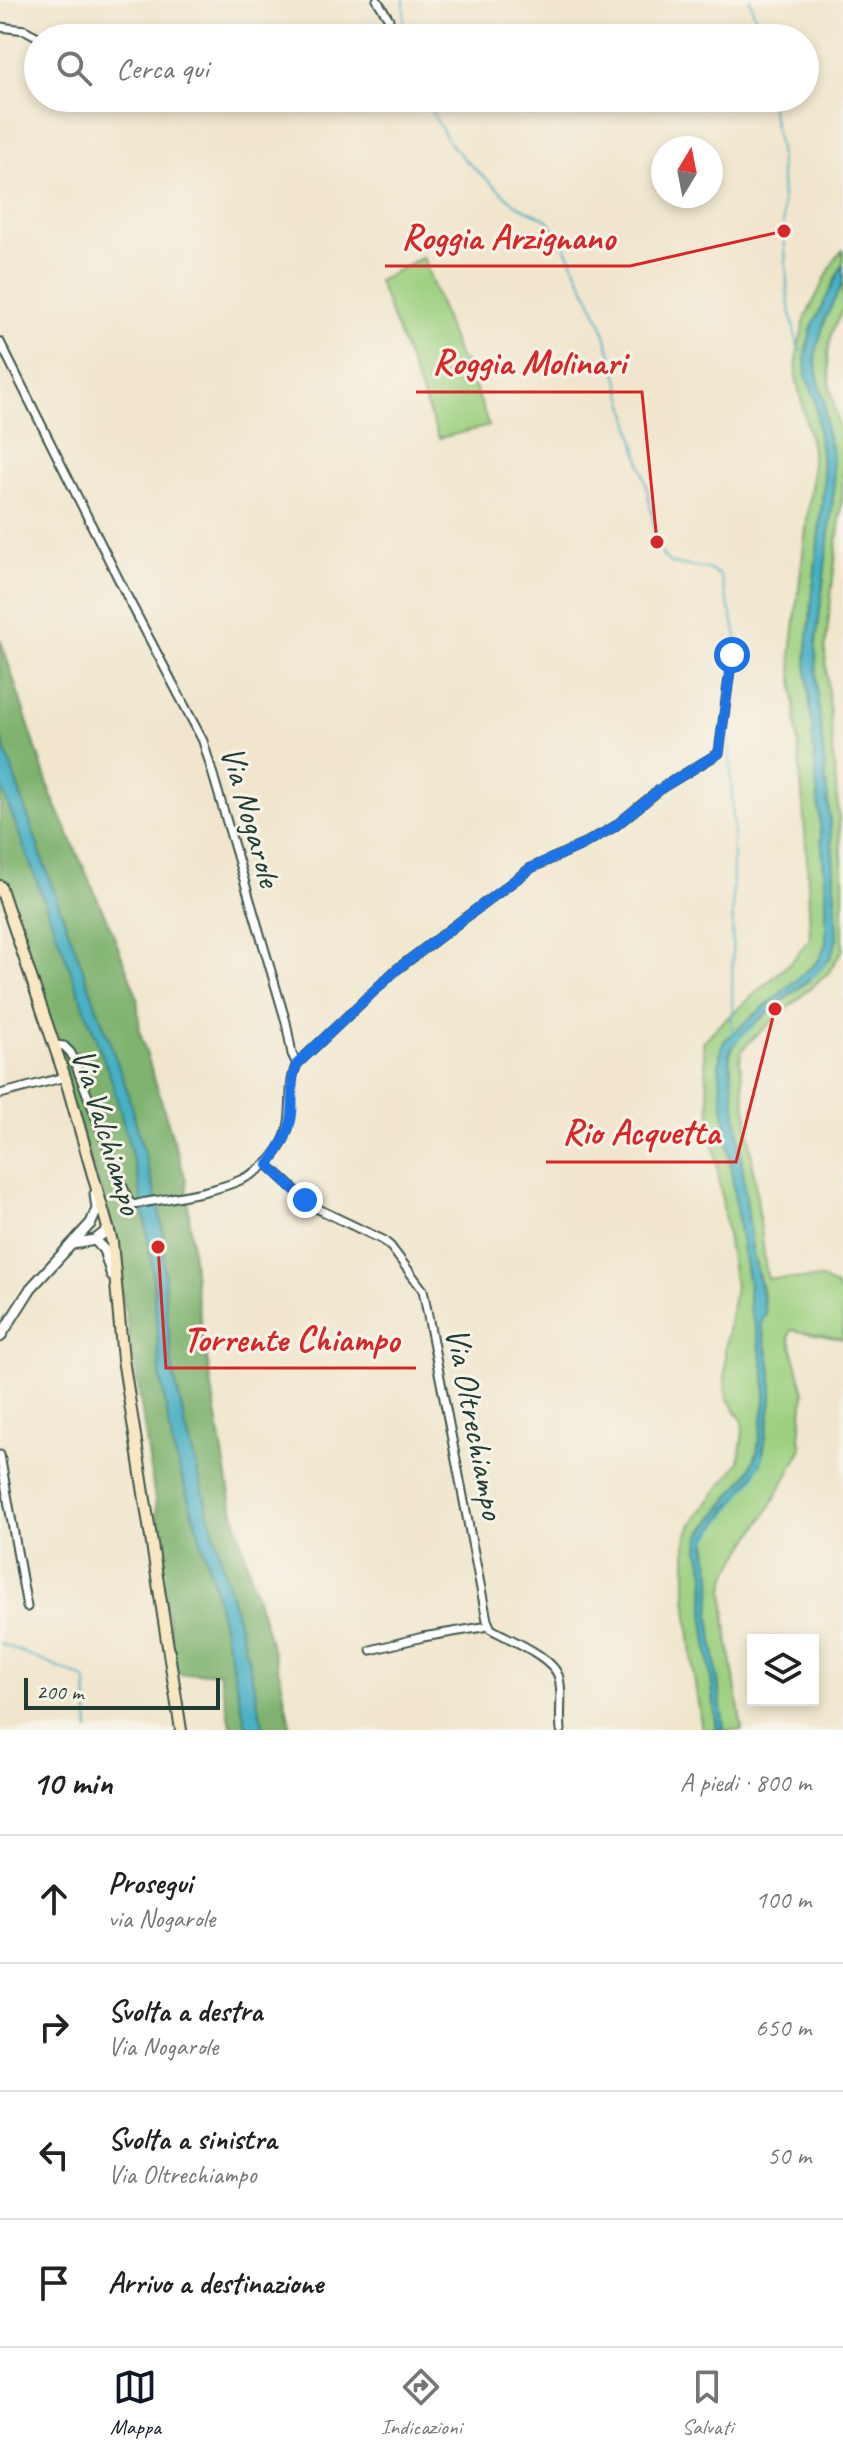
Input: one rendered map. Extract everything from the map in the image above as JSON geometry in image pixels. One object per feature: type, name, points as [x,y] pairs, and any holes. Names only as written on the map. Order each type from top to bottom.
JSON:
[{"type":"main road","name":"Via Valchiampo","points":[[0,886],[65,1077],[109,1229],[123,1359],[181,1730]]},
{"type":"street","points":[[377,0],[389,19],[387,24]]},
{"type":"street","points":[[0,27],[24,30]]},
{"type":"street","name":"Via Nogarole","points":[[0,342],[203,741],[297,1064],[292,1074],[292,1117],[287,1134],[268,1165]]},
{"type":"street","points":[[297,1064],[396,970],[531,868],[614,827],[663,787],[719,753],[732,655]]},
{"type":"street","points":[[54,1045],[64,1046],[71,1053],[129,1202],[134,1205],[230,1184],[268,1165]]},
{"type":"street","points":[[0,1094],[65,1077]]},
{"type":"street","points":[[0,1337],[31,1288],[87,1227],[97,1209],[91,1164]]},
{"type":"street","name":"Via Oltrechiampo","points":[[268,1165],[314,1207],[383,1240],[423,1290],[489,1626]]},
{"type":"street","points":[[87,1227],[109,1229]]},
{"type":"street","points":[[72,1244],[95,1240],[109,1229]]},
{"type":"street","points":[[95,1240],[104,1250],[117,1295]]},
{"type":"street","points":[[0,1455],[27,1607]]},
{"type":"street","points":[[371,1650],[489,1626],[547,1660],[557,1671],[561,1730]]},
{"type":"green space","points":[[843,250],[843,264],[806,347],[805,360],[815,398],[824,483],[806,659],[826,894],[826,943],[814,965],[725,1040],[721,1048],[719,1068],[728,1147],[750,1312],[765,1373],[765,1401],[757,1453],[748,1473],[703,1530],[699,1550],[705,1573],[704,1617],[717,1730],[702,1730],[686,1596],[686,1540],[692,1524],[739,1462],[743,1431],[742,1420],[727,1398],[725,1386],[725,1349],[735,1287],[712,1132],[703,1042],[792,961],[810,938],[807,857],[791,654],[812,479],[812,449],[796,376],[798,347],[806,316],[836,257]]},
{"type":"green space","points":[[423,257],[459,358],[466,362],[489,426],[439,438],[378,281]]},
{"type":"green space","points":[[843,282],[843,309],[832,332],[828,353],[830,384],[843,451],[843,489],[825,652],[843,871],[843,949],[829,972],[749,1042],[741,1052],[740,1061],[767,1278],[822,1279],[836,1287],[843,1296],[843,1339],[791,1330],[789,1337],[804,1392],[802,1448],[769,1509],[728,1573],[724,1589],[726,1625],[742,1730],[724,1730],[710,1617],[707,1538],[754,1477],[763,1454],[772,1401],[772,1372],[761,1323],[763,1293],[752,1249],[729,1058],[736,1040],[743,1033],[817,973],[831,957],[837,938],[816,644],[834,490],[832,452],[815,356],[825,319]]},
{"type":"green space","points":[[0,638],[52,797],[112,931],[137,996],[140,1033],[186,1180],[196,1293],[231,1501],[281,1679],[291,1730],[264,1730],[173,1373],[165,1296],[163,1233],[158,1205],[126,1087],[0,734]]},
{"type":"green space","points":[[0,783],[112,1081],[139,1182],[152,1265],[160,1373],[173,1448],[212,1577],[247,1730],[232,1730],[219,1672],[176,1675],[135,1365],[106,1208],[0,888]]},
{"type":"water","points":[[843,264],[843,282],[825,319],[815,356],[832,452],[834,490],[816,644],[837,938],[831,957],[817,973],[743,1033],[729,1053],[752,1249],[766,1313],[761,1323],[772,1372],[772,1401],[761,1463],[707,1538],[706,1549],[712,1573],[710,1617],[724,1730],[717,1730],[704,1617],[705,1573],[699,1550],[700,1536],[748,1474],[757,1453],[765,1401],[765,1373],[750,1306],[719,1068],[725,1040],[814,965],[826,943],[826,894],[806,659],[824,483],[815,398],[806,376],[805,360],[811,329]]},
{"type":"water","points":[[0,734],[126,1087],[158,1205],[163,1233],[165,1296],[173,1373],[264,1730],[247,1730],[212,1577],[173,1448],[160,1373],[152,1265],[139,1182],[112,1081],[0,783]]},
{"type":"waterway","points":[[404,0],[404,24]]},
{"type":"waterway","points":[[750,0],[757,24]]},
{"type":"waterway","points":[[432,112],[449,142],[465,160],[516,205],[548,220],[563,242],[601,322],[663,556],[670,563],[708,569],[720,575],[737,636],[729,732],[733,823],[732,1034]]},
{"type":"waterway","points":[[772,112],[779,148],[788,299],[798,348],[806,353]]},
{"type":"waterway","points":[[811,978],[826,962]]},
{"type":"waterway","points":[[735,1042],[757,1023]]},
{"type":"waterway","points":[[706,1541],[754,1478],[763,1454]]},
{"type":"waterway","points":[[0,1643],[83,1678],[86,1681],[89,1730]]},
{"type":"place","name":"Roggia Arzignano","points":[[784,231]]},
{"type":"place","name":"Roggia Molinari","points":[[657,542]]},
{"type":"place","name":"Rio Acquetta","points":[[775,1009]]},
{"type":"place","name":"Torrente Chiampo","points":[[158,1247]]},
{"type":"route","points":[[305,1200],[268,1165],[287,1134],[292,1117],[292,1074],[297,1064],[396,970],[531,868],[614,827],[663,787],[719,753],[732,655]]}]
